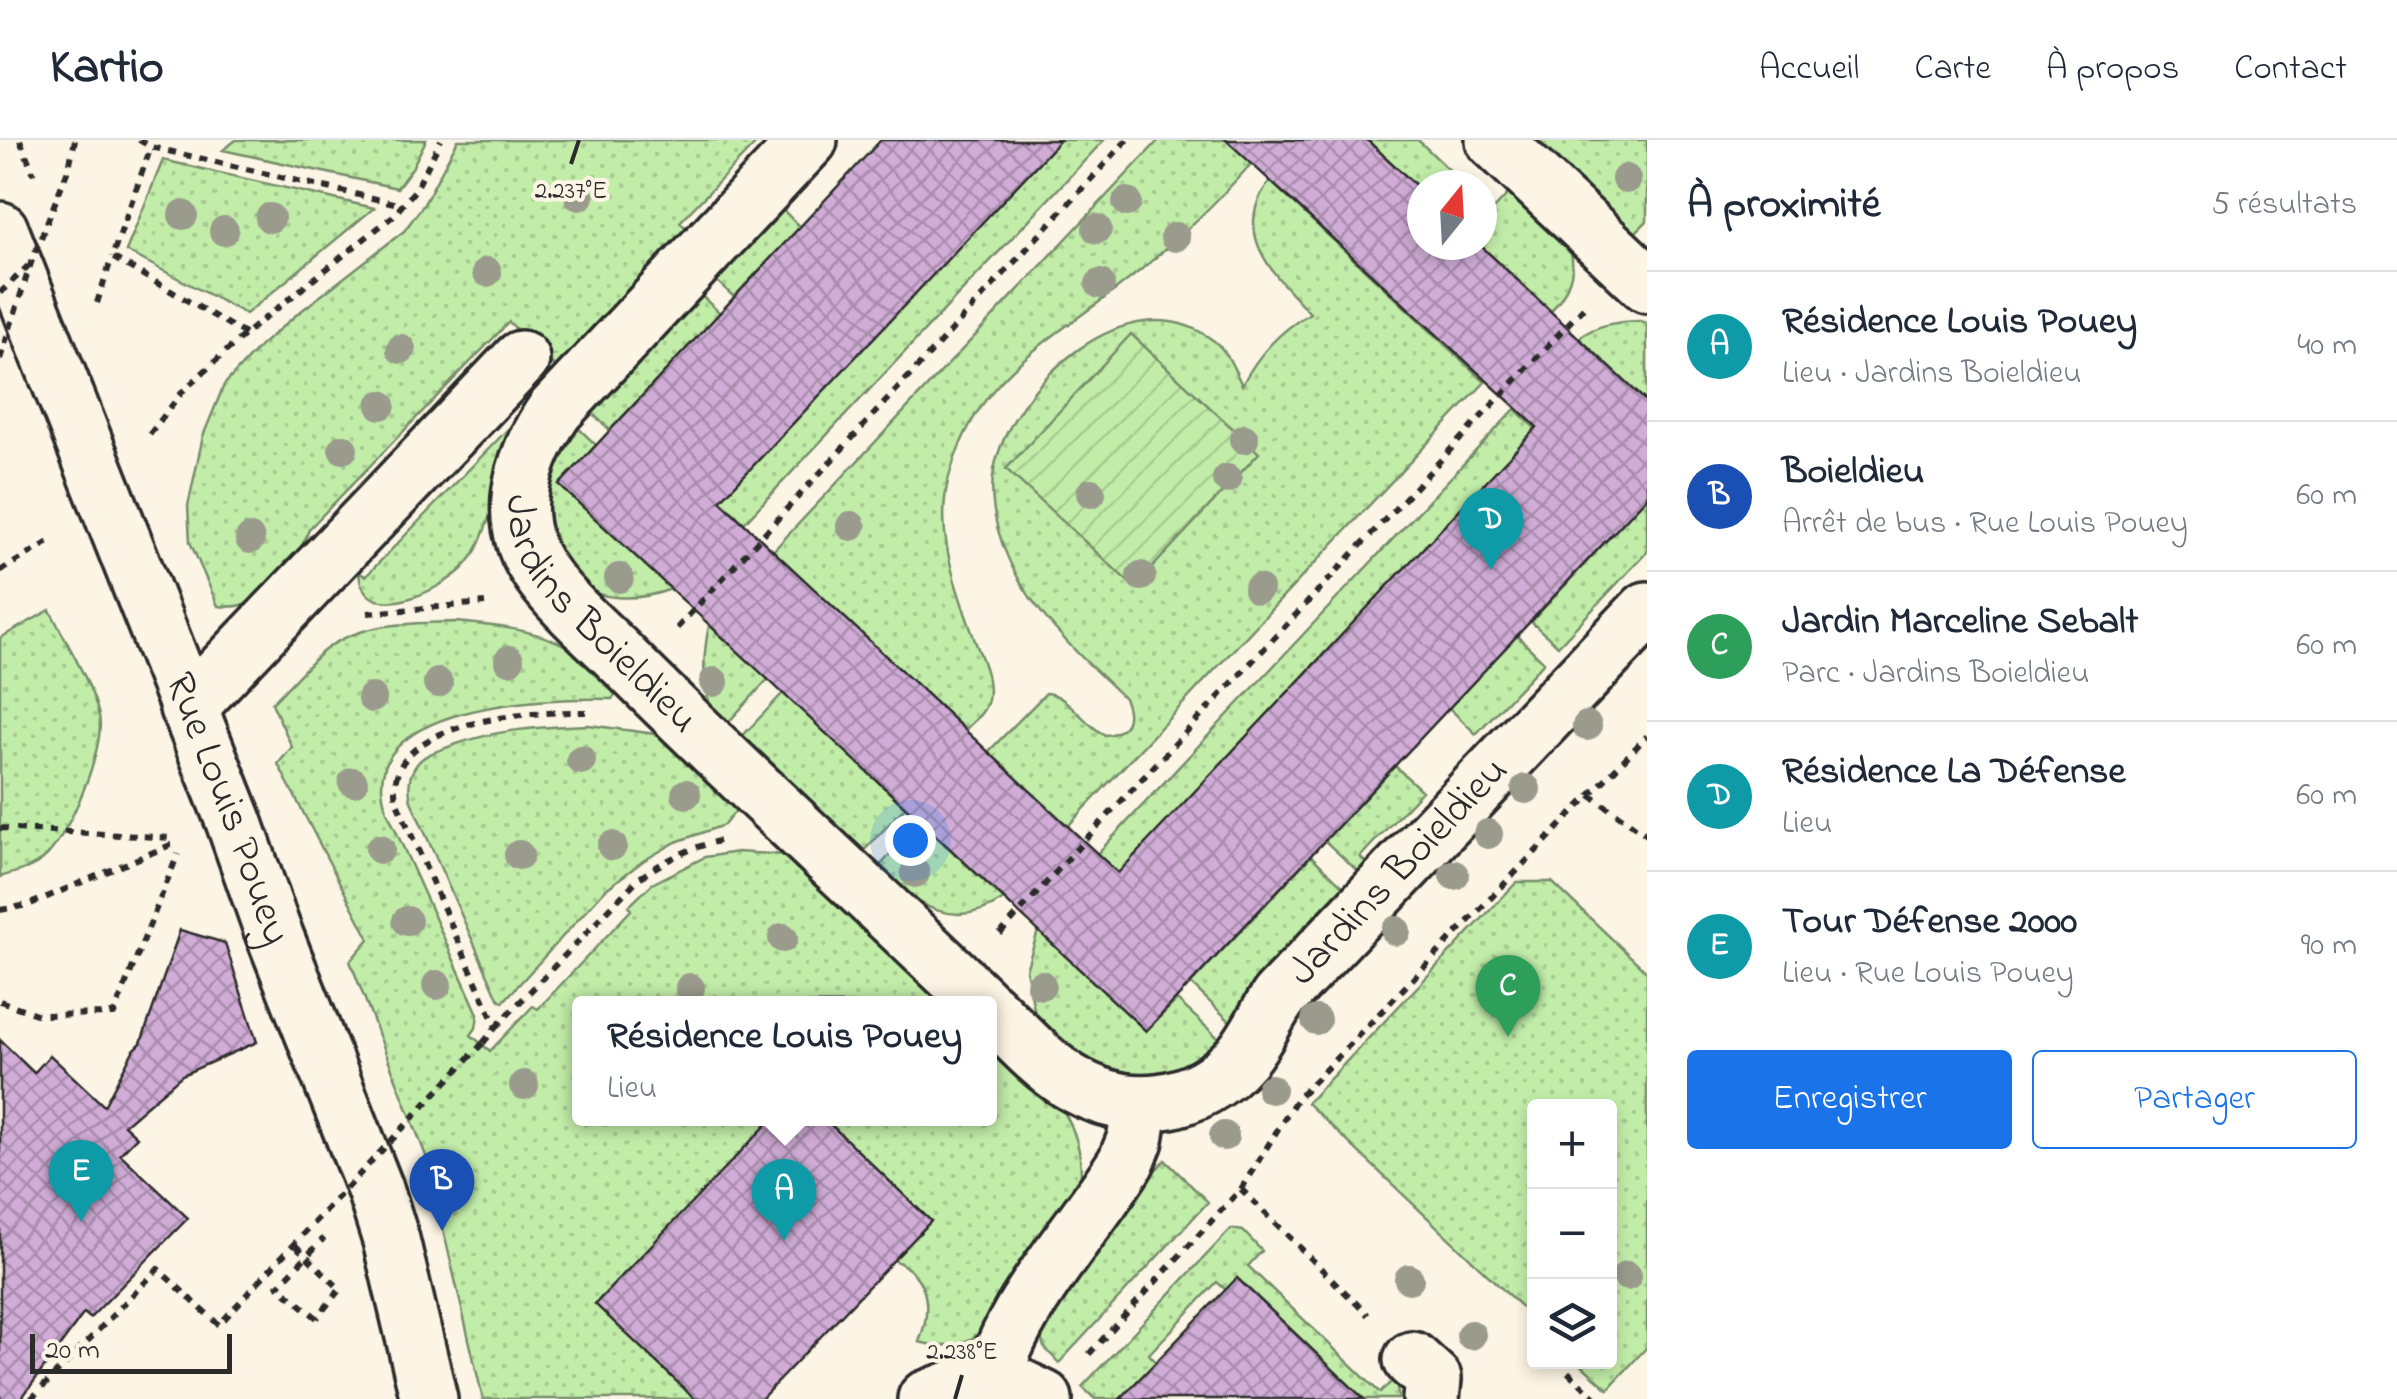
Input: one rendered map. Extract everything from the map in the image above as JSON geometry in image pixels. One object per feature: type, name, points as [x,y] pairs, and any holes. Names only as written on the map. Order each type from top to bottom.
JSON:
[{"type":"street","name":"Jardins Boieldieu","points":[[809,140],[556,410],[538,435],[520,490],[521,521],[526,546],[555,589],[679,715],[976,996]]},
{"type":"street","points":[[1494,140],[1636,273]]},
{"type":"street","name":"Rue Louis Pouey","points":[[16,246],[188,708],[375,1189],[429,1399]]},
{"type":"street","points":[[188,708],[521,359]]},
{"type":"street","name":"Jardins Boieldieu","points":[[997,1016],[1070,1082],[1107,1097],[1141,1104],[1191,1096],[1241,1058],[1278,997],[1647,610]]},
{"type":"street","points":[[991,1387],[1019,1318],[1126,1162],[1135,1140],[1141,1104]]},
{"type":"street","points":[[926,1399],[991,1387],[1044,1399]]},
{"type":"path","points":[[0,293],[16,246],[69,167],[75,140]]},
{"type":"path","points":[[139,140],[152,147],[402,205]]},
{"type":"path","points":[[141,446],[183,391],[245,334],[393,216],[416,189],[441,140]]},
{"type":"path","points":[[636,673],[1126,140]]},
{"type":"path","points":[[152,147],[112,257],[245,334]]},
{"type":"path","points":[[0,360],[16,246]]},
{"type":"path","points":[[978,996],[1084,841],[1636,273]]},
{"type":"path","points":[[0,571],[60,536]]},
{"type":"path","points":[[312,578],[347,614],[480,604],[555,589]]},
{"type":"path","points":[[496,1027],[396,800],[403,762],[417,746],[462,726],[503,716],[580,712],[679,715]]},
{"type":"path","points":[[1085,1358],[1242,1188],[1296,1100],[1647,736]]},
{"type":"path","points":[[1590,794],[1647,835]]},
{"type":"path","points":[[0,828],[184,839]]},
{"type":"path","points":[[31,1399],[158,1269],[218,1326],[638,879],[657,865],[714,842],[800,828]]},
{"type":"path","points":[[0,910],[28,905],[184,839]]},
{"type":"path","points":[[0,1001],[39,1015],[114,1014],[184,839]]},
{"type":"path","points":[[1242,1188],[1422,1379]]},
{"type":"path","points":[[296,1246],[340,1288],[318,1318],[278,1286],[375,1189]]},
{"type":"path","points":[[1568,1372],[1597,1399]]},
{"type":"green space","points":[[236,140],[426,140],[397,188],[223,150]]},
{"type":"green space","points":[[458,140],[759,140],[680,222],[695,237],[516,466],[498,496],[476,550],[463,568],[421,594],[388,602],[374,599],[364,590],[359,573],[366,576],[562,373],[509,322],[309,529],[276,582],[245,604],[218,606],[190,542],[188,506],[203,436],[224,385],[296,315],[404,231],[424,204]]},
{"type":"green space","points":[[1060,140],[1104,140],[744,523],[716,496]]},
{"type":"green space","points":[[1159,140],[1227,140],[1252,163],[1154,259],[1018,364],[979,409],[964,437],[946,492],[945,535],[954,578],[989,684],[984,708],[965,730],[773,551]]},
{"type":"green space","points":[[1367,140],[1418,140],[1449,170],[1407,170],[1407,177]]},
{"type":"green space","points":[[1523,140],[1647,140],[1647,221],[1629,239]]},
{"type":"green space","points":[[163,160],[374,208],[246,314],[126,251]]},
{"type":"green space","points":[[1270,181],[1485,382],[1068,826],[988,752],[1046,693],[1062,699],[1105,735],[1123,728],[1128,718],[1127,705],[1049,622],[1019,579],[996,523],[994,470],[1005,438],[1023,406],[1048,375],[1078,350],[1111,331],[1146,322],[1181,324],[1219,346],[1242,385],[1271,344],[1310,313],[1271,269],[1255,236],[1254,218]]},
{"type":"green space","points":[[1517,184],[1567,242],[1572,273],[1551,311],[1496,260],[1497,206]]},
{"type":"green space","points":[[775,202],[800,227],[734,297],[708,273]]},
{"type":"green space","points":[[694,289],[720,313],[610,430],[584,406]]},
{"type":"green space","points":[[1647,323],[1647,402],[1579,338],[1608,325]]},
{"type":"green space","points":[[1131,334],[1259,453],[1134,587],[1006,469]]},
{"type":"green space","points":[[1515,409],[1542,435],[1122,877],[1097,854]]},
{"type":"green space","points":[[570,420],[596,445],[560,485],[671,589],[647,596],[607,596],[584,587],[564,565],[538,517]]},
{"type":"green space","points":[[1647,497],[1647,552],[1558,646],[1531,622]]},
{"type":"green space","points":[[50,610],[96,703],[100,730],[97,749],[74,813],[53,848],[33,865],[0,877],[0,638]]},
{"type":"green space","points":[[456,622],[540,635],[589,662],[618,692],[612,699],[545,700],[461,714],[424,728],[397,748],[383,775],[387,811],[478,1014],[471,1035],[490,1051],[533,1006],[538,1009],[652,884],[705,857],[737,852],[789,855],[950,996],[572,996],[572,1126],[771,1126],[695,1399],[483,1399],[426,1156],[350,961],[369,939],[278,764],[292,747],[272,703],[335,643],[368,630]]},
{"type":"green space","points":[[709,625],[768,679],[723,728],[710,705],[705,679]]},
{"type":"green space","points":[[1517,636],[1544,662],[1476,734],[1449,708]]},
{"type":"green space","points":[[783,693],[905,807],[858,857],[735,744]]},
{"type":"green space","points":[[589,725],[670,736],[738,808],[724,825],[676,842],[605,890],[503,1002],[411,801],[410,777],[424,757],[468,740],[519,730]]},
{"type":"green space","points":[[1395,766],[1422,791],[1360,857],[1374,871],[1366,879],[1325,841]]},
{"type":"green space","points":[[921,822],[1004,899],[985,909],[952,914],[920,903],[874,872]]},
{"type":"green space","points":[[1311,856],[1352,895],[1240,1031],[1191,984]]},
{"type":"green space","points":[[1517,882],[1552,882],[1647,972],[1647,1347],[1608,1389],[1586,1369],[1617,1369],[1617,1099],[1527,1099],[1527,1312],[1307,1103]]},
{"type":"green space","points":[[1038,931],[1146,1031],[1177,1000],[1227,1046],[1159,1080],[1095,1072],[1036,1019],[1026,970]]},
{"type":"green space","points":[[997,1040],[1042,1084],[1069,1122],[1081,1167],[1079,1194],[984,1331],[953,1345],[919,1342],[926,1318],[925,1295],[915,1275],[894,1260],[931,1221],[831,1126],[997,1126]]},
{"type":"green space","points":[[1165,1160],[1208,1202],[1059,1363],[1044,1347],[1038,1327],[1133,1195]]},
{"type":"green space","points":[[1231,1229],[1243,1231],[1262,1251],[1248,1266],[1380,1393],[1395,1378],[1399,1399],[1364,1399],[1237,1278],[1226,1290],[1217,1282],[1149,1354],[1156,1362],[1121,1399],[1095,1399],[1082,1387]]},
{"type":"building","points":[[881,140],[1060,140],[720,501],[1118,873],[1537,427],[1226,140],[1367,140],[1407,177],[1407,260],[1496,260],[1647,402],[1647,497],[1146,1031],[559,485]]},
{"type":"building","points":[[180,930],[225,943],[257,1042],[182,1075],[124,1125],[137,1137],[120,1154],[188,1218],[90,1318],[84,1313],[21,1399],[0,1399],[0,1040],[34,1073],[50,1055],[104,1106],[141,1043]]},
{"type":"building","points":[[765,1126],[832,1126],[931,1221],[761,1399],[695,1399],[595,1304]]},
{"type":"building","points":[[1237,1278],[1364,1399],[1120,1399]]},
{"type":"place","name":"Résidence La Défense","points":[[1491,570]]},
{"type":"place","name":"Jardin Marceline Sebalt","points":[[1508,1037]]},
{"type":"place","name":"Tour Défense 2000","points":[[81,1222]]},
{"type":"place","name":"Boieldieu","points":[[442,1231]]},
{"type":"place","name":"Résidence Louis Pouey","points":[[784,1241]]}]
